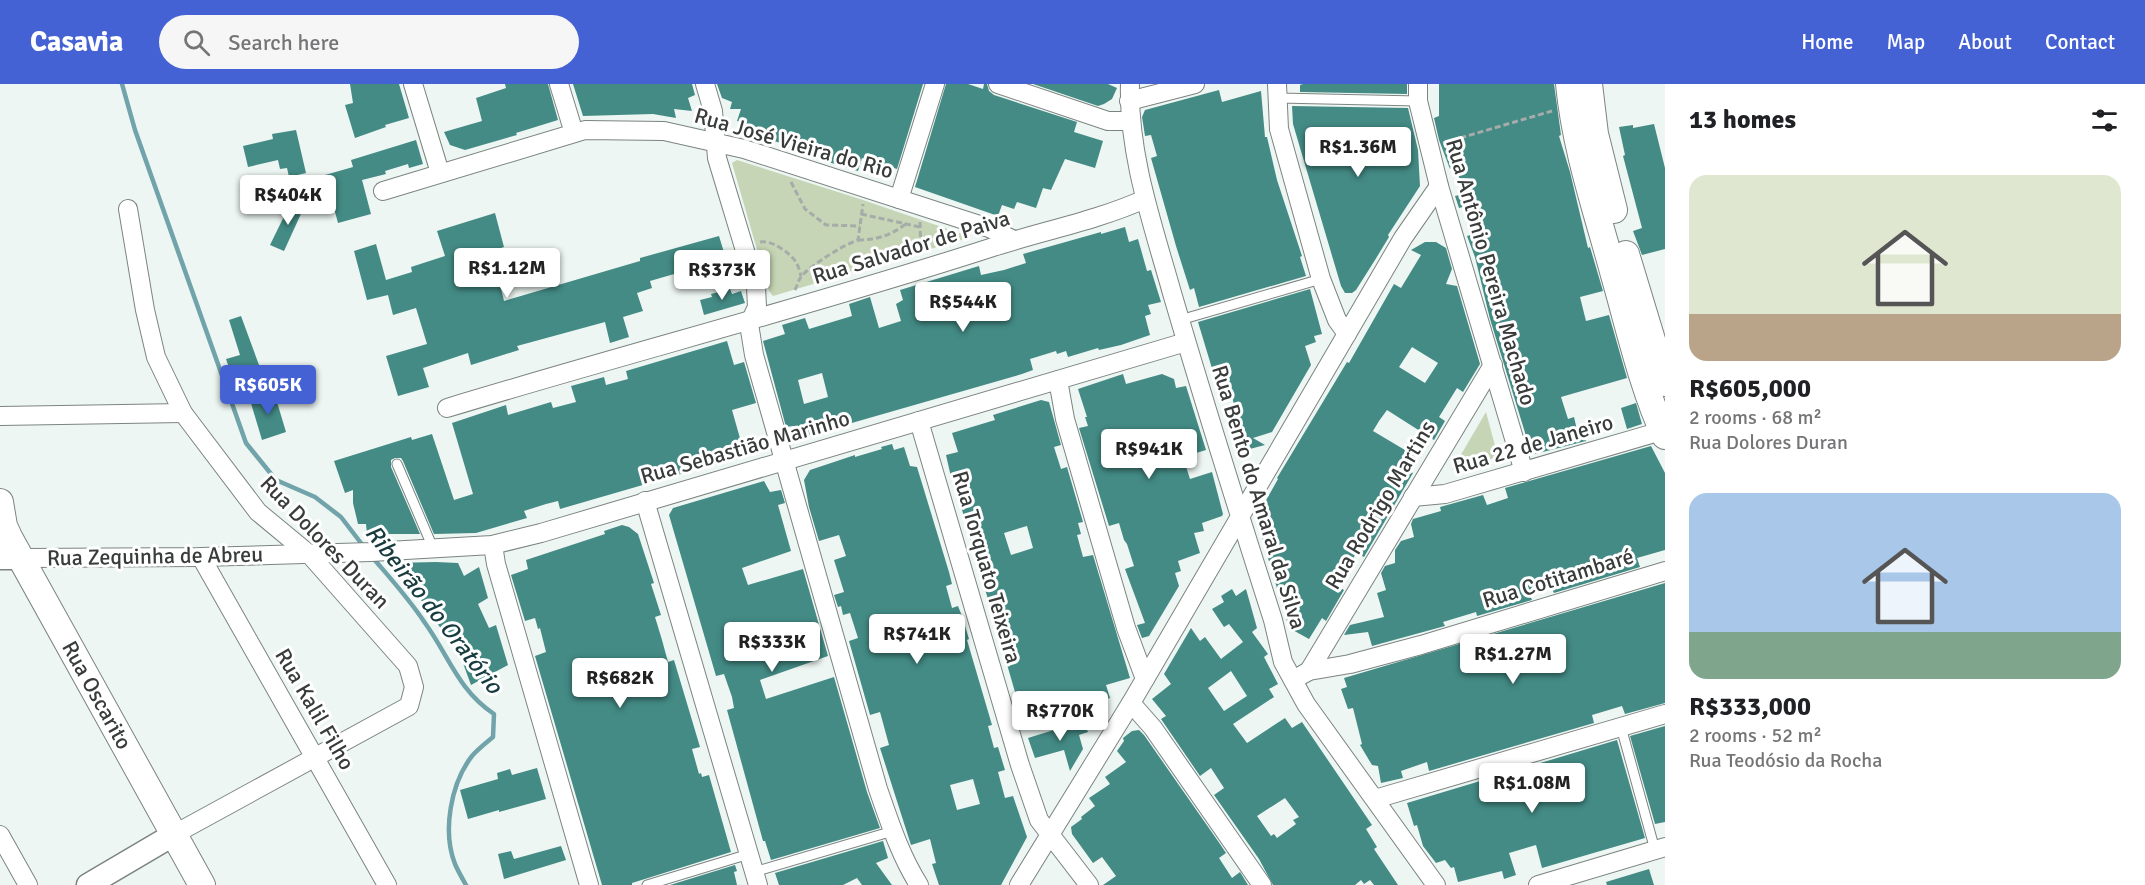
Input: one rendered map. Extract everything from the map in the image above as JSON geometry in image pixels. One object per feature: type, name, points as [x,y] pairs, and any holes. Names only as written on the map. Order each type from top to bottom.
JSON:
[{"type":"main road","points":[[1589,84],[1595,134],[1619,231],[1658,370],[1664,432]]},
{"type":"main road","points":[[1570,95],[1583,160],[1658,370]]},
{"type":"main road","name":"Rua Oscarito","points":[[0,502],[11,558],[202,885]]},
{"type":"street","points":[[413,84],[440,173]]},
{"type":"street","points":[[559,84],[574,133]]},
{"type":"street","points":[[705,84],[712,111],[717,158],[756,287],[757,307],[749,324],[754,355],[878,789],[907,867],[919,885]]},
{"type":"street","points":[[899,199],[935,84]]},
{"type":"street","points":[[998,84],[1108,121],[1131,121]]},
{"type":"street","points":[[1130,92],[1195,84]]},
{"type":"street","points":[[1277,91],[1279,129],[1321,279],[1337,320],[1347,334]]},
{"type":"street","name":"Rua Bento do Amaral da Silva","points":[[1130,92],[1131,121],[1146,199],[1186,342],[1273,620],[1283,662],[1301,675],[1306,704],[1436,885]]},
{"type":"street","name":"Rua Antônio Pereira Machado","points":[[1418,93],[1439,186],[1524,472]]},
{"type":"street","name":"Rua José Vieira do Rio","points":[[383,191],[585,130],[664,131],[716,142],[783,161],[989,228],[1014,240]]},
{"type":"street","points":[[1019,885],[1131,704],[1403,238],[1439,186]]},
{"type":"street","name":"Rua Salvador de Paiva","points":[[447,408],[920,270],[1123,209],[1146,199]]},
{"type":"street","name":"Rua Dolores Duran","points":[[128,209],[145,309],[156,357],[183,413],[258,512],[310,555],[408,666],[414,687],[409,706],[315,759]]},
{"type":"street","name":"Rua Sebastião Marinho","points":[[310,555],[493,545],[1186,342]]},
{"type":"street","name":"Rua Rodrigo Martins","points":[[1301,675],[1493,365]]},
{"type":"street","points":[[1058,380],[1065,419],[1126,628],[1144,679]]},
{"type":"street","points":[[0,416],[183,413]]},
{"type":"street","name":"Rua Torquato Teixeira","points":[[919,421],[1020,765],[1039,820],[1089,885]]},
{"type":"street","name":"Rua 22 de Janeiro","points":[[1413,497],[1444,494],[1664,432]]},
{"type":"street","points":[[645,501],[756,879]]},
{"type":"street","points":[[493,545],[502,586],[589,885]]},
{"type":"street","name":"Rua Zequinha de Abreu","points":[[11,558],[310,555]]},
{"type":"street","name":"Rua Kalil Filho","points":[[201,557],[387,885]]},
{"type":"street","name":"Rua Cotitambaré","points":[[1301,675],[1421,645],[1665,571]]},
{"type":"street","points":[[1131,704],[1153,728],[1262,885]]},
{"type":"street","points":[[1375,799],[1665,714]]},
{"type":"street","points":[[88,885],[315,759]]},
{"type":"street","points":[[0,835],[28,885]]},
{"type":"street","points":[[1538,885],[1660,848]]},
{"type":"lane","points":[[1277,91],[1418,93]]},
{"type":"lane","points":[[1180,320],[1321,279]]},
{"type":"lane","points":[[397,464],[433,548]]},
{"type":"lane","points":[[1621,727],[1660,848]]},
{"type":"lane","points":[[756,879],[892,831]]},
{"type":"lane","points":[[647,885],[749,854]]},
{"type":"path","points":[[1429,147],[1570,95]]},
{"type":"path","points":[[783,161],[797,196],[805,209],[826,225],[860,226]]},
{"type":"path","points":[[858,240],[865,188]]},
{"type":"path","points":[[918,205],[920,270]]},
{"type":"path","points":[[861,214],[920,227]]},
{"type":"path","points":[[793,307],[792,299],[801,276],[812,266],[847,243],[886,236],[906,224]]},
{"type":"path","points":[[745,250],[766,241],[776,245],[795,261],[801,276]]},
{"type":"green space","points":[[737,160],[971,237],[773,296],[769,291],[732,163]]},
{"type":"green space","points":[[1486,412],[1498,457],[1452,470]]},
{"type":"building","points":[[350,84],[399,84],[409,118],[355,138],[345,105],[353,103]]},
{"type":"building","points":[[505,84],[548,84],[558,120],[465,150],[450,145],[444,132],[482,121],[476,98],[506,88]]},
{"type":"building","points":[[573,84],[692,84],[695,95],[688,98],[692,111],[674,109],[676,118],[653,114],[583,116]]},
{"type":"building","points":[[717,84],[923,84],[897,169],[862,158],[858,171],[825,161],[826,158],[754,135],[756,127],[737,121],[741,109],[730,109],[732,102],[722,98]]},
{"type":"building","points":[[946,84],[968,84],[983,89],[984,84],[987,84],[989,91],[994,95],[1077,122],[1074,132],[1103,141],[1095,168],[1065,159],[1051,190],[1043,188],[1036,208],[1017,202],[1014,209],[1002,205],[998,216],[915,187]]},
{"type":"building","points":[[1033,84],[1108,84],[1117,88],[1112,99],[1098,106]]},
{"type":"building","points":[[1407,84],[1407,94],[1300,92],[1300,85]]},
{"type":"building","points":[[1439,84],[1554,84],[1561,135],[1559,136],[1588,248],[1590,247],[1603,291],[1580,297],[1586,321],[1609,315],[1627,378],[1561,397],[1568,419],[1574,417],[1577,430],[1582,429],[1586,441],[1535,454],[1527,439],[1467,236],[1475,234],[1467,206],[1459,208],[1455,196],[1464,194],[1456,167],[1450,169],[1439,140],[1434,118],[1439,116]]},
{"type":"building","points":[[1219,90],[1222,102],[1261,91],[1265,137],[1267,137],[1277,180],[1302,256],[1300,257],[1306,276],[1199,307],[1194,288],[1190,290],[1176,246],[1151,158],[1157,156],[1151,135],[1145,136],[1142,117],[1145,110]]},
{"type":"building","points":[[1292,106],[1408,108],[1418,150],[1420,186],[1352,293],[1345,293],[1341,286],[1293,124]]},
{"type":"building","points":[[1654,124],[1665,168],[1665,249],[1642,255],[1633,231],[1642,228],[1623,156],[1625,155],[1619,127],[1633,125],[1633,128]]},
{"type":"building","points":[[296,130],[306,173],[289,177],[287,168],[280,169],[278,160],[248,167],[243,146],[273,139],[272,134]]},
{"type":"building","points":[[416,140],[423,164],[409,168],[408,164],[385,171],[386,174],[362,180],[371,214],[338,223],[325,175],[353,167],[351,160]]},
{"type":"building","points":[[292,200],[305,205],[284,251],[270,245]]},
{"type":"building","points":[[495,213],[504,247],[495,250],[497,254],[493,255],[504,301],[640,261],[640,258],[719,236],[726,259],[650,281],[652,288],[637,293],[643,311],[623,317],[629,337],[610,343],[605,322],[517,346],[519,350],[471,365],[468,353],[423,368],[429,387],[398,396],[386,356],[427,344],[416,308],[393,315],[388,295],[367,300],[354,251],[376,244],[386,280],[412,272],[411,267],[445,256],[437,231]]},
{"type":"building","points":[[1125,227],[1129,242],[1138,239],[1147,271],[1151,270],[1161,302],[1148,305],[1151,314],[1145,316],[1150,335],[1121,345],[1099,350],[1098,348],[1068,357],[1066,351],[1057,354],[1056,351],[1030,359],[1033,370],[1022,374],[796,439],[793,426],[786,427],[763,341],[785,334],[782,325],[805,318],[809,329],[852,316],[849,304],[870,297],[879,328],[901,321],[896,304],[903,300],[900,290],[979,266],[981,275],[1004,270],[1026,263],[1023,254],[1101,232],[1101,234]],"holes":[[[822,373],[828,397],[804,404],[798,380]]]},
{"type":"building","points":[[1425,242],[1436,242],[1446,248],[1452,269],[1446,284],[1457,286],[1480,364],[1463,392],[1457,388],[1439,417],[1445,421],[1434,440],[1387,410],[1379,421],[1373,431],[1415,456],[1407,469],[1413,473],[1364,557],[1356,553],[1339,587],[1344,590],[1326,621],[1322,618],[1309,639],[1289,628],[1256,518],[1277,478],[1347,362],[1349,363],[1394,284],[1401,288],[1421,255],[1411,250]],"holes":[[[1412,347],[1438,363],[1425,383],[1399,367]]]},
{"type":"building","points":[[730,289],[732,294],[741,291],[745,303],[704,315],[700,300],[712,297],[711,294]]},
{"type":"building","points":[[1310,289],[1322,334],[1314,336],[1316,342],[1305,346],[1311,365],[1272,432],[1253,438],[1265,445],[1246,450],[1231,393],[1226,381],[1217,385],[1198,322]]},
{"type":"building","points":[[241,316],[259,365],[231,374],[226,359],[240,355],[229,320]]},
{"type":"building","points":[[727,341],[734,365],[744,362],[756,403],[732,410],[745,456],[713,465],[712,462],[690,469],[691,471],[560,509],[558,501],[546,504],[524,511],[527,518],[476,533],[434,534],[403,461],[401,458],[395,458],[391,460],[391,467],[420,534],[367,534],[366,524],[358,524],[353,503],[353,490],[345,493],[334,461],[411,437],[412,440],[432,434],[454,500],[473,494],[452,423],[506,405],[508,415],[551,402],[553,408],[576,402],[571,386],[604,377],[606,385],[628,379],[626,371]]},
{"type":"building","points":[[283,368],[287,382],[269,388],[265,374]]},
{"type":"building","points":[[1123,374],[1126,384],[1162,374],[1174,379],[1176,388],[1186,386],[1206,450],[1183,457],[1190,479],[1212,472],[1223,514],[1202,523],[1204,531],[1194,533],[1200,553],[1178,561],[1181,571],[1175,573],[1179,586],[1149,636],[1142,638],[1137,625],[1145,623],[1125,569],[1134,566],[1119,523],[1109,526],[1079,428],[1088,426],[1078,389]]},
{"type":"building","points":[[274,392],[286,432],[262,440],[250,400]]},
{"type":"building","points":[[1041,400],[1049,402],[1061,445],[1054,447],[1061,469],[1067,467],[1083,522],[1078,523],[1081,534],[1077,535],[1083,557],[1093,555],[1130,678],[1106,685],[1110,698],[1081,707],[1079,699],[1022,716],[960,503],[971,500],[963,474],[951,477],[946,455],[958,452],[952,433],[995,420],[993,415]],"holes":[[[1027,526],[1033,548],[1011,555],[1004,533]]]},
{"type":"building","points":[[1636,403],[1642,424],[1627,429],[1621,408]]},
{"type":"building","points":[[892,444],[894,450],[904,447],[910,466],[917,467],[952,584],[946,586],[952,608],[958,606],[962,616],[992,725],[988,726],[994,748],[998,747],[1005,770],[998,772],[1005,798],[1013,796],[1027,837],[1001,885],[939,885],[932,864],[936,863],[930,839],[911,845],[880,748],[889,745],[880,712],[870,715],[849,641],[858,638],[850,613],[843,615],[841,606],[838,607],[834,595],[844,592],[834,560],[846,556],[839,535],[819,541],[809,507],[804,480],[810,470],[855,455],[855,457],[882,449],[881,447]],"holes":[[[973,779],[980,804],[957,810],[950,785]]]},
{"type":"building","points":[[1651,446],[1665,473],[1665,550],[1637,558],[1640,567],[1554,593],[1550,585],[1529,592],[1532,600],[1477,616],[1476,612],[1443,622],[1445,626],[1372,646],[1368,632],[1344,635],[1350,625],[1384,617],[1377,593],[1386,590],[1381,573],[1385,566],[1395,563],[1395,550],[1401,541],[1414,537],[1411,524],[1413,519],[1441,511],[1440,507],[1483,495],[1487,505],[1508,498],[1505,488]]},
{"type":"building","points":[[764,481],[770,492],[781,490],[785,503],[778,505],[791,551],[742,568],[748,585],[803,569],[828,656],[760,680],[766,699],[834,677],[867,792],[880,828],[771,860],[765,841],[763,841],[727,710],[734,708],[732,697],[724,674],[716,676],[669,515],[673,508]]},
{"type":"building","points":[[622,525],[638,534],[654,583],[651,584],[661,615],[655,617],[668,662],[674,660],[700,747],[692,749],[699,774],[701,773],[702,777],[709,775],[731,852],[632,883],[632,885],[602,885],[535,656],[546,652],[540,628],[538,629],[535,618],[525,621],[511,575],[528,569],[526,560],[605,534],[604,531]]},
{"type":"building","points":[[393,563],[458,563],[464,576],[479,567],[488,598],[478,604],[489,628],[496,625],[508,665],[471,685],[456,644],[453,646],[421,600],[425,597],[415,573],[404,578]]},
{"type":"building","points":[[1665,583],[1665,703],[1625,714],[1622,706],[1592,715],[1594,723],[1429,771],[1427,762],[1401,771],[1403,778],[1381,783],[1378,766],[1372,765],[1360,745],[1362,744],[1353,708],[1348,709],[1341,689],[1347,687],[1344,678]]},
{"type":"building","points":[[1232,589],[1236,596],[1246,589],[1257,628],[1252,632],[1268,654],[1264,657],[1278,684],[1269,689],[1274,697],[1233,724],[1247,743],[1285,718],[1292,728],[1302,722],[1372,825],[1366,829],[1377,847],[1374,849],[1398,885],[1374,885],[1370,880],[1364,884],[1361,880],[1355,885],[1273,885],[1259,859],[1214,795],[1224,788],[1211,768],[1200,776],[1161,719],[1166,716],[1152,699],[1171,684],[1164,674],[1191,628],[1200,641],[1205,637],[1221,659],[1243,642],[1229,624],[1224,627],[1212,609],[1224,602],[1221,596]],"holes":[[[1231,671],[1247,696],[1224,711],[1208,688]],[[1285,798],[1299,817],[1293,820],[1296,824],[1277,838],[1274,834],[1271,836],[1257,816]]]},
{"type":"building","points":[[1083,721],[1088,732],[1079,735],[1083,749],[1070,771],[1064,750],[1035,758],[1028,738]]},
{"type":"building","points":[[1665,726],[1665,822],[1655,824],[1630,736]]},
{"type":"building","points":[[1139,730],[1226,853],[1219,858],[1232,878],[1240,872],[1248,885],[1103,885],[1116,876],[1102,857],[1093,863],[1072,834],[1071,827],[1095,806],[1089,798],[1110,784],[1105,777],[1126,762],[1117,751],[1124,741],[1123,738],[1132,731]]},
{"type":"building","points":[[1617,740],[1645,838],[1542,868],[1536,845],[1509,853],[1516,875],[1504,879],[1502,871],[1458,882],[1454,867],[1451,868],[1445,860],[1436,863],[1423,846],[1407,803]]},
{"type":"building","points":[[537,768],[546,799],[468,819],[460,790],[498,779],[497,773],[510,769],[512,775]]},
{"type":"building","points":[[883,841],[888,858],[876,863],[892,885],[862,885],[857,878],[843,885],[779,885],[775,873]]},
{"type":"building","points":[[561,846],[566,860],[504,879],[498,854],[511,851],[514,859]]},
{"type":"building","points":[[735,865],[737,885],[670,885]]},
{"type":"building","points":[[1649,869],[1654,885],[1607,885],[1606,882]]},
{"type":"waterway","name":"Ribeirão do Oratório","points":[[122,84],[135,130],[246,443],[276,480],[315,497],[341,517],[364,547]]},
{"type":"waterway","name":"Ribeirão do Oratório","points":[[373,558],[419,614],[471,694],[494,714],[493,737],[474,753],[465,767],[454,793],[451,808],[449,822],[451,851],[466,885]]}]
